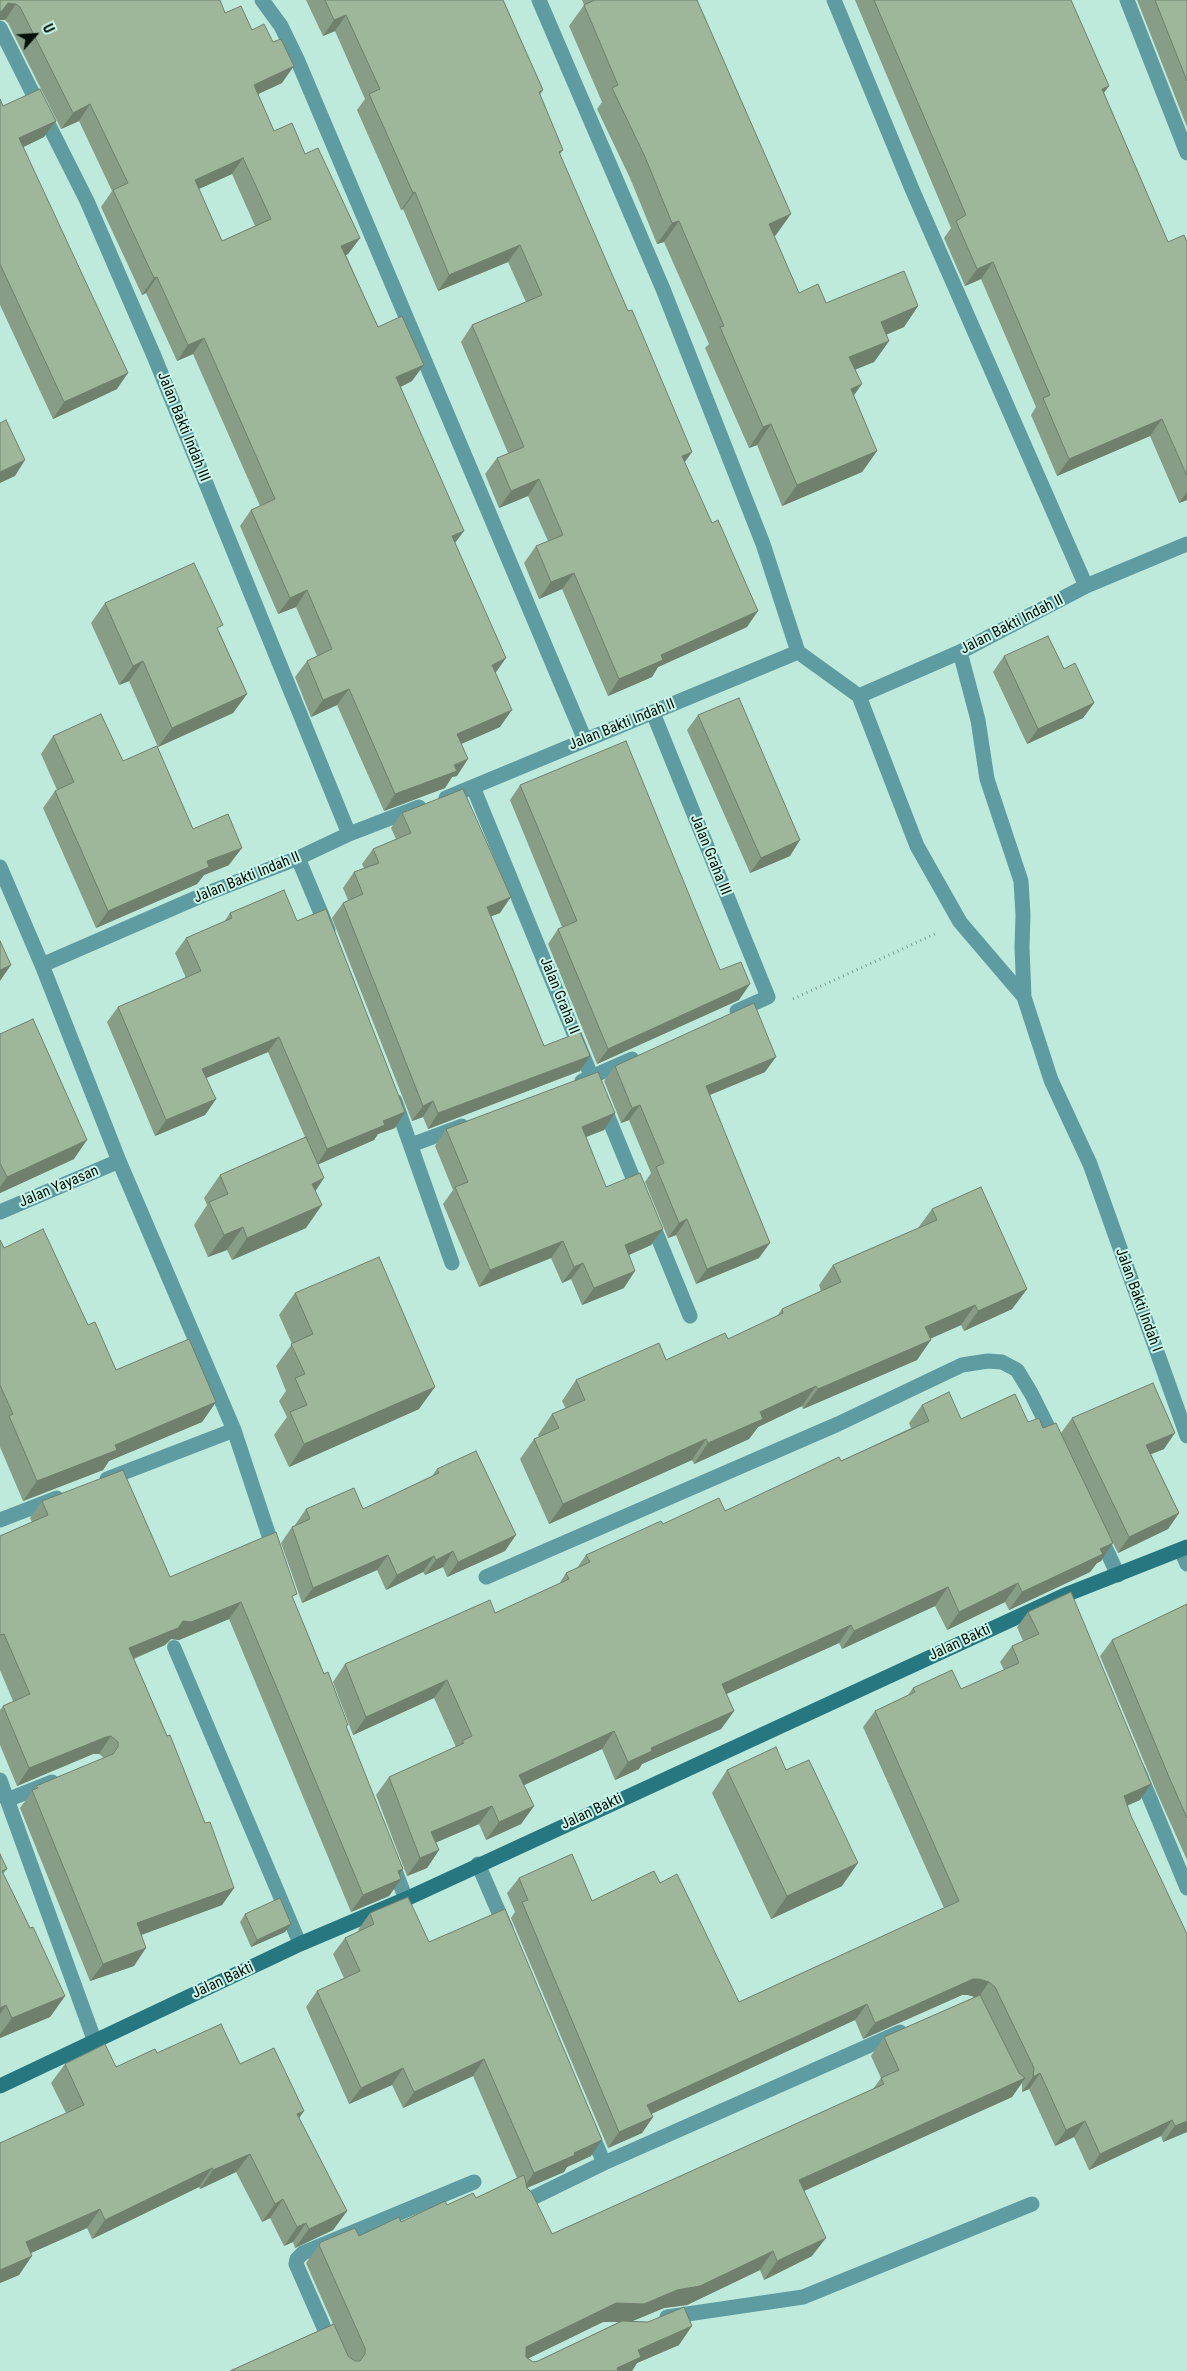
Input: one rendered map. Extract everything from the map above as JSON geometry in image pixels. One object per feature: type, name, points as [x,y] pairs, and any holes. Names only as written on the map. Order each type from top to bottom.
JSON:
[{"type":"street","points":[[262,0],[281,26],[297,59],[585,740]]},
{"type":"street","points":[[539,0],[666,298],[763,544],[798,652],[859,696],[917,846],[960,922],[1024,998]]},
{"type":"street","points":[[834,0],[912,189],[1086,586]]},
{"type":"street","points":[[1127,0],[1187,153]]},
{"type":"street","name":"Jalan Bakti Indah III","points":[[0,28],[86,201],[146,338],[349,834]]},
{"type":"street","name":"Jalan Bakti Indah II","points":[[859,696],[960,652],[1086,586],[1187,544]]},
{"type":"street","name":"Jalan Bakti Indah II","points":[[42,965],[203,895],[298,858],[349,834],[474,787],[798,652]]},
{"type":"street","points":[[960,652],[978,720],[987,779],[1021,881],[1024,998]]},
{"type":"street","name":"Jalan Graha III","points":[[653,713],[768,998]]},
{"type":"street","name":"Jalan Graha II","points":[[474,787],[690,1316]]},
{"type":"street","points":[[298,858],[334,946]]},
{"type":"street","points":[[0,867],[42,965],[119,1161],[234,1430],[280,1571]]},
{"type":"street","points":[[724,1018],[768,998]]},
{"type":"street","name":"Jalan Bakti Indah I","points":[[1024,998],[1051,1080],[1090,1164],[1187,1436]]},
{"type":"street","points":[[564,1088],[644,1053]]},
{"type":"street","points":[[391,1090],[452,1264]]},
{"type":"street","points":[[411,1145],[474,1122]]},
{"type":"street","name":"Jalan Yayasan","points":[[0,1212],[119,1161]]},
{"type":"street","points":[[486,1577],[838,1424],[962,1365],[988,1361],[1002,1362],[1017,1370],[1032,1393],[1060,1453]]},
{"type":"street","points":[[94,1484],[234,1430]]},
{"type":"street","points":[[0,1520],[75,1491]]},
{"type":"street","points":[[1093,1523],[1118,1575]]},
{"type":"street","points":[[1184,1548],[1187,1564]]},
{"type":"street","name":"Jalan Bakti","points":[[0,2086],[300,1944],[406,1899],[478,1864],[1065,1594],[1184,1548]]},
{"type":"street","points":[[1065,1594],[1073,1613]]},
{"type":"street","points":[[1134,1760],[1187,1888]]},
{"type":"street","points":[[6,1800],[70,1774]]},
{"type":"street","points":[[0,1780],[95,2042]]},
{"type":"street","points":[[385,1845],[406,1899]]},
{"type":"street","points":[[478,1864],[513,1946]]},
{"type":"street","points":[[522,2203],[604,2163],[916,2025]]},
{"type":"street","points":[[585,2118],[604,2163]]},
{"type":"street","points":[[342,2371],[296,2264],[297,2259],[303,2253],[474,2182]]},
{"type":"street","points":[[650,2324],[667,2317],[803,2296],[1032,2204]]},
{"type":"lane","points":[[174,1647],[300,1944]]},
{"type":"path","points":[[768,998],[780,1000],[795,999],[960,922]]},
{"type":"building","points":[[0,0],[220,0],[225,13],[241,6],[252,30],[264,24],[273,42],[281,39],[294,66],[254,85],[274,131],[292,123],[305,154],[318,148],[360,238],[341,246],[378,327],[402,316],[424,365],[396,377],[464,531],[452,536],[506,658],[492,665],[512,710],[457,734],[468,759],[454,765],[457,771],[395,794],[349,689],[323,700],[307,661],[332,649],[307,590],[290,598],[251,510],[275,499],[204,338],[188,345],[157,277],[154,278],[113,190],[128,183],[90,104],[73,113],[20,7],[16,4],[8,3],[0,12]],"holes":[[[243,158],[271,219],[222,241],[195,180]]]},
{"type":"building","points":[[325,0],[503,0],[543,90],[539,92],[563,150],[559,152],[628,311],[632,310],[692,452],[682,456],[712,523],[718,520],[758,611],[661,655],[663,660],[619,679],[574,573],[551,582],[536,546],[563,535],[539,479],[511,491],[497,458],[524,447],[472,325],[542,295],[520,245],[449,275],[415,192],[413,193],[369,94],[380,89],[346,15],[334,20]]},
{"type":"building","points":[[595,0],[697,0],[791,214],[769,224],[799,293],[818,284],[826,303],[904,271],[918,306],[881,322],[889,341],[849,357],[862,384],[851,389],[877,451],[797,485],[771,424],[763,427],[720,327],[724,326],[679,221],[672,223],[645,157],[612,88],[618,85],[584,5]]},
{"type":"building","points":[[874,0],[1071,0],[1109,86],[1102,89],[1168,242],[1184,235],[1187,242],[1187,476],[1162,419],[1069,459],[1043,398],[1050,395],[993,262],[977,269],[956,221],[966,215]]},
{"type":"building","points":[[1155,0],[1187,0],[1187,81]]},
{"type":"building","points":[[40,89],[56,121],[19,138],[128,373],[64,402],[0,264],[0,99],[3,106]]},
{"type":"building","points":[[6,420],[25,460],[0,472],[0,423]]},
{"type":"building","points":[[194,563],[223,625],[217,628],[247,694],[172,728],[143,661],[133,666],[105,603]]},
{"type":"building","points":[[1048,636],[1064,669],[1075,663],[1094,703],[1038,729],[1004,656]]},
{"type":"building","points":[[739,698],[800,840],[761,858],[698,715]]},
{"type":"building","points":[[101,714],[123,761],[157,746],[193,829],[228,814],[242,848],[207,861],[209,867],[108,911],[55,791],[74,782],[53,736]]},
{"type":"building","points":[[626,741],[720,970],[741,962],[750,984],[608,1049],[558,929],[577,921],[520,785]]},
{"type":"building","points":[[463,789],[511,897],[487,907],[544,1046],[580,1032],[590,1056],[438,1113],[433,1101],[423,1106],[343,903],[363,894],[354,872],[379,863],[373,849],[411,833],[402,813]]},
{"type":"building","points":[[284,890],[297,921],[326,909],[405,1112],[383,1121],[385,1125],[327,1149],[279,1037],[202,1069],[216,1099],[166,1120],[118,1007],[201,971],[186,938],[232,918],[230,913]]},
{"type":"building","points":[[0,941],[11,965],[0,970]]},
{"type":"building","points":[[754,1003],[776,1057],[706,1086],[770,1243],[707,1269],[687,1219],[679,1223],[656,1167],[664,1163],[640,1105],[632,1108],[615,1066]]},
{"type":"building","points":[[33,1019],[87,1140],[7,1177],[0,1163],[0,1034]]},
{"type":"building","points":[[598,1072],[615,1113],[582,1127],[606,1187],[640,1173],[663,1229],[625,1245],[635,1271],[594,1288],[583,1263],[574,1267],[563,1241],[490,1270],[455,1187],[468,1182],[446,1129]]},
{"type":"building","points":[[306,1137],[324,1178],[312,1184],[322,1205],[247,1238],[243,1227],[224,1235],[209,1202],[228,1194],[220,1175]]},
{"type":"building","points":[[981,1187],[1027,1289],[978,1311],[975,1305],[925,1327],[931,1340],[818,1389],[816,1386],[760,1412],[763,1419],[708,1443],[706,1439],[563,1504],[534,1439],[559,1428],[552,1414],[585,1400],[576,1380],[659,1343],[666,1360],[725,1333],[728,1339],[783,1313],[782,1309],[841,1282],[833,1265],[937,1220],[932,1209]]},
{"type":"building","points":[[43,1229],[88,1325],[95,1322],[116,1370],[189,1339],[216,1402],[115,1445],[117,1450],[37,1481],[9,1416],[13,1414],[0,1385],[0,1240],[4,1248]]},
{"type":"building","points":[[379,1257],[435,1387],[304,1444],[290,1412],[307,1405],[295,1378],[305,1374],[291,1344],[313,1334],[295,1293]]},
{"type":"building","points":[[1153,1383],[1175,1433],[1146,1445],[1179,1513],[1129,1537],[1072,1418]]},
{"type":"building","points":[[949,1392],[961,1419],[1015,1394],[1028,1422],[1039,1418],[1043,1428],[1056,1423],[1113,1543],[1100,1549],[1103,1554],[1022,1592],[1018,1583],[959,1612],[948,1587],[854,1631],[851,1625],[722,1684],[734,1711],[651,1748],[652,1751],[628,1762],[614,1731],[519,1775],[534,1806],[499,1822],[492,1806],[431,1832],[439,1850],[420,1858],[389,1777],[464,1743],[462,1741],[472,1736],[447,1680],[366,1717],[345,1664],[490,1600],[495,1613],[569,1579],[566,1573],[590,1562],[586,1555],[661,1521],[663,1524],[719,1498],[725,1511],[839,1457],[841,1461],[929,1421],[922,1405]]},
{"type":"building","points":[[476,1451],[516,1535],[458,1562],[453,1551],[436,1560],[434,1556],[397,1575],[388,1555],[313,1588],[292,1527],[310,1519],[306,1509],[354,1488],[363,1509],[439,1473],[437,1469]]},
{"type":"building","points":[[123,1470],[170,1577],[276,1532],[297,1594],[292,1596],[324,1674],[328,1672],[348,1725],[346,1726],[403,1869],[398,1871],[401,1879],[363,1895],[241,1602],[191,1622],[183,1621],[178,1628],[129,1648],[167,1736],[170,1735],[205,1823],[210,1822],[234,1888],[137,1923],[146,1948],[103,1964],[32,1790],[38,1788],[36,1786],[113,1754],[118,1747],[118,1742],[111,1736],[106,1737],[29,1768],[3,1706],[30,1694],[4,1634],[0,1635],[0,1536],[48,1515],[42,1501]]},
{"type":"building","points":[[1071,1592],[1151,1784],[1124,1796],[1131,1816],[1187,1934],[1187,2121],[1175,2126],[1172,2120],[1100,2154],[1085,2121],[1066,2130],[1040,2073],[1033,2077],[1034,2068],[995,1987],[989,1982],[973,1979],[875,2023],[867,2004],[647,2105],[653,2117],[619,2132],[522,1902],[528,1900],[519,1878],[572,1854],[592,1901],[654,1871],[660,1883],[677,1874],[739,2002],[959,1901],[875,1711],[915,1692],[913,1688],[952,1670],[961,1689],[1019,1663],[1012,1646],[1039,1634],[1028,1612]]},
{"type":"building","points":[[1187,1604],[1187,1818],[1112,1640]]},
{"type":"building","points":[[776,1747],[786,1770],[809,1760],[858,1863],[787,1896],[727,1770]]},
{"type":"building","points":[[0,1854],[7,1869],[2,1871],[30,1928],[33,1927],[65,1996],[12,2018],[6,2005],[0,2008]]},
{"type":"building","points":[[408,1897],[429,1942],[505,1909],[602,2140],[574,2153],[575,2155],[534,2173],[484,2059],[414,2092],[403,2068],[361,2088],[317,1991],[360,1971],[345,1938],[374,1924],[370,1913]]},
{"type":"building","points":[[280,1898],[291,1924],[257,1940],[245,1914]]},
{"type":"building","points":[[980,1995],[1019,2073],[1025,2078],[799,2180],[826,2238],[777,2261],[773,2251],[700,2286],[677,2290],[644,2304],[616,2303],[526,2347],[526,2357],[533,2362],[538,2361],[622,2321],[648,2322],[684,2307],[692,2326],[638,2350],[641,2357],[617,2368],[618,2371],[230,2371],[334,2324],[348,2356],[355,2361],[360,2361],[365,2354],[365,2348],[319,2245],[321,2242],[355,2228],[359,2236],[399,2217],[401,2222],[445,2201],[447,2205],[473,2193],[476,2198],[524,2175],[527,2188],[532,2193],[552,2234],[884,2084],[881,2078],[899,2070],[884,2037]]},
{"type":"building","points":[[221,2024],[240,2064],[274,2048],[304,2111],[297,2114],[347,2211],[309,2229],[306,2223],[297,2227],[283,2199],[275,2204],[250,2154],[213,2170],[212,2168],[105,2220],[100,2209],[26,2242],[32,2256],[0,2270],[0,2143],[84,2105],[65,2064],[105,2044],[116,2067],[155,2049],[157,2053]]}]
